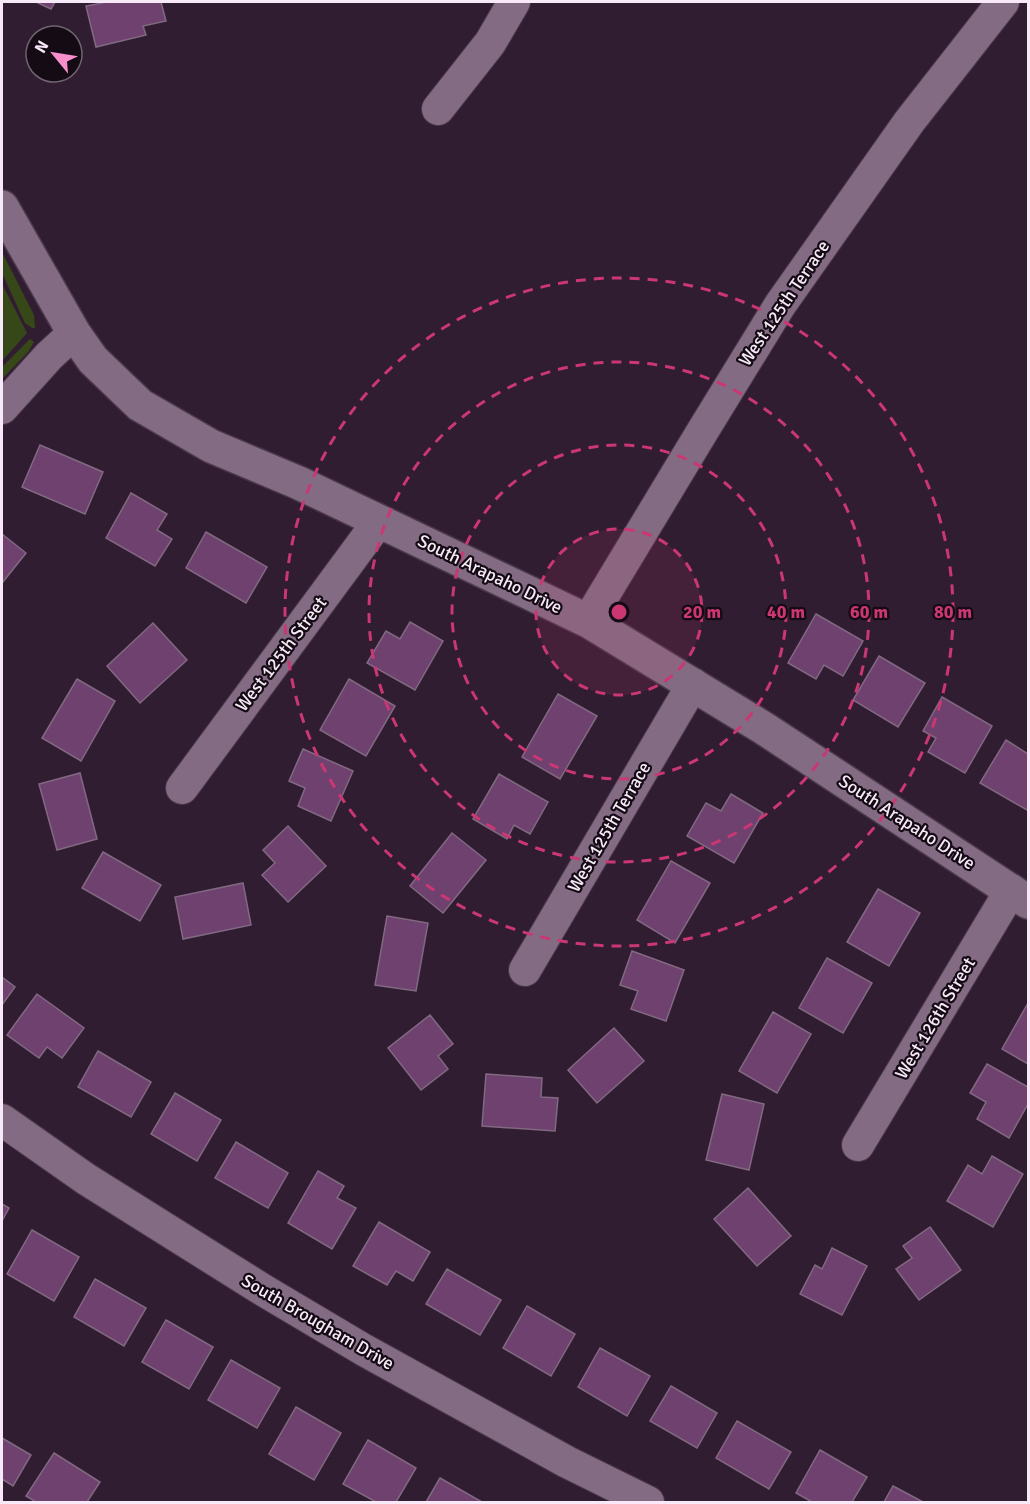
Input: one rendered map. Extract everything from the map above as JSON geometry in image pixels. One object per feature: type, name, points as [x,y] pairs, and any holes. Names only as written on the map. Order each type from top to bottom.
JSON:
[{"type":"street","points":[[438,110],[490,43],[514,2]]},
{"type":"street","name":"West 125th Terrace","points":[[588,621],[780,305],[909,122],[1003,2]]},
{"type":"street","name":"South Arapaho Drive","points":[[2,207],[74,333],[93,360],[140,405],[211,446],[299,483],[588,621],[765,729],[1020,896]]},
{"type":"street","points":[[2,408],[49,356],[74,333]]},
{"type":"street","name":"West 125th Street","points":[[182,788],[379,521]]},
{"type":"street","name":"West 125th Terrace","points":[[525,970],[693,684]]},
{"type":"street","name":"West 126th Street","points":[[858,1145],[1020,896]]},
{"type":"street","name":"South Brougham Drive","points":[[2,1119],[86,1179],[303,1314],[567,1462],[648,1503]]},
{"type":"green space","points":[[2,252],[34,315],[35,328],[25,323],[2,273]]},
{"type":"green space","points":[[2,284],[27,333],[2,361]]},
{"type":"green space","points":[[30,339],[34,342],[28,352],[2,379],[2,367]]},
{"type":"building","points":[[36,2],[55,2],[51,9]]},
{"type":"building","points":[[107,2],[161,2],[166,21],[143,26],[146,35],[96,47],[86,6]]},
{"type":"building","points":[[40,445],[103,472],[85,514],[22,487]]},
{"type":"building","points":[[131,493],[167,514],[157,530],[172,539],[155,566],[106,538]]},
{"type":"building","points":[[206,532],[267,567],[246,603],[186,568]]},
{"type":"building","points":[[2,534],[26,553],[2,583]]},
{"type":"building","points":[[816,614],[863,641],[843,676],[824,665],[816,679],[788,663]]},
{"type":"building","points":[[410,622],[443,641],[415,690],[367,663],[386,631],[400,639]]},
{"type":"building","points":[[153,623],[187,660],[140,703],[107,666]]},
{"type":"building","points":[[879,656],[925,683],[898,727],[853,700]]},
{"type":"building","points":[[77,679],[115,701],[81,761],[42,738]]},
{"type":"building","points":[[349,679],[395,706],[366,756],[320,730]]},
{"type":"building","points":[[558,694],[597,716],[560,779],[522,757]]},
{"type":"building","points":[[942,697],[992,726],[965,773],[928,752],[936,738],[923,731]]},
{"type":"building","points":[[1006,740],[1028,754],[1027,810],[980,783]]},
{"type":"building","points":[[303,749],[353,771],[331,821],[298,806],[305,788],[289,781]]},
{"type":"building","points":[[80,773],[97,839],[57,850],[39,784]]},
{"type":"building","points":[[499,774],[548,802],[530,834],[514,825],[507,839],[473,819]]},
{"type":"building","points":[[731,794],[763,813],[734,863],[687,836],[706,803],[721,811]]},
{"type":"building","points":[[288,826],[326,866],[288,902],[262,875],[275,863],[263,850]]},
{"type":"building","points":[[452,833],[486,860],[443,913],[410,886]]},
{"type":"building","points":[[103,852],[161,885],[140,921],[82,888]]},
{"type":"building","points":[[671,861],[710,883],[675,943],[637,920]]},
{"type":"building","points":[[243,883],[251,925],[183,939],[175,897]]},
{"type":"building","points":[[878,889],[920,913],[889,966],[847,942]]},
{"type":"building","points":[[387,916],[428,923],[416,991],[375,985]]},
{"type":"building","points":[[632,951],[684,970],[666,1021],[631,1009],[638,991],[620,985]]},
{"type":"building","points":[[827,958],[872,983],[843,1033],[799,1008]]},
{"type":"building","points":[[2,977],[15,987],[2,1005]]},
{"type":"building","points":[[37,994],[84,1028],[62,1058],[47,1047],[39,1058],[7,1035]]},
{"type":"building","points":[[1028,1003],[1028,1064],[1002,1049]]},
{"type":"building","points":[[773,1012],[811,1034],[777,1093],[739,1071]]},
{"type":"building","points":[[430,1015],[453,1044],[438,1056],[448,1069],[421,1090],[388,1048]]},
{"type":"building","points":[[614,1028],[644,1061],[597,1103],[568,1070]]},
{"type":"building","points":[[98,1051],[151,1082],[131,1117],[78,1087]]},
{"type":"building","points":[[987,1064],[1028,1087],[1028,1104],[1009,1138],[977,1119],[986,1102],[970,1093]]},
{"type":"building","points":[[486,1074],[542,1078],[541,1097],[558,1098],[555,1131],[482,1126]]},
{"type":"building","points":[[175,1093],[221,1120],[197,1161],[151,1134]]},
{"type":"building","points":[[722,1094],[764,1104],[749,1170],[706,1160]]},
{"type":"building","points":[[236,1142],[288,1173],[268,1208],[215,1178]]},
{"type":"building","points":[[992,1156],[1023,1174],[993,1227],[947,1201],[968,1165],[982,1174]]},
{"type":"building","points":[[318,1171],[344,1186],[337,1198],[356,1208],[332,1249],[288,1223]]},
{"type":"building","points":[[748,1188],[791,1236],[757,1266],[714,1219]]},
{"type":"building","points":[[2,1204],[9,1208],[2,1221]]},
{"type":"building","points":[[379,1222],[430,1252],[413,1281],[396,1271],[387,1285],[353,1266]]},
{"type":"building","points":[[930,1227],[961,1270],[919,1300],[896,1269],[912,1258],[903,1246]]},
{"type":"building","points":[[32,1230],[79,1257],[54,1301],[7,1274]]},
{"type":"building","points":[[832,1248],[867,1266],[842,1315],[800,1294],[815,1265],[822,1269]]},
{"type":"building","points":[[447,1269],[501,1300],[480,1335],[426,1304]]},
{"type":"building","points":[[95,1279],[146,1308],[124,1346],[74,1317]]},
{"type":"building","points":[[527,1306],[575,1334],[551,1376],[503,1348]]},
{"type":"building","points":[[166,1320],[213,1347],[189,1389],[142,1362]]},
{"type":"building","points":[[600,1348],[650,1376],[627,1416],[578,1387]]},
{"type":"building","points":[[231,1360],[280,1388],[257,1428],[208,1400]]},
{"type":"building","points":[[671,1386],[717,1413],[697,1448],[650,1421]]},
{"type":"building","points":[[296,1407],[341,1433],[314,1480],[269,1454]]},
{"type":"building","points":[[737,1421],[791,1452],[769,1489],[716,1458]]},
{"type":"building","points":[[2,1438],[31,1455],[13,1486],[2,1479]]},
{"type":"building","points":[[368,1440],[416,1468],[396,1502],[376,1502],[343,1484]]},
{"type":"building","points":[[820,1450],[867,1477],[852,1502],[812,1502],[796,1493]]},
{"type":"building","points":[[54,1453],[100,1482],[87,1502],[36,1502],[26,1496]]},
{"type":"building","points":[[440,1478],[482,1502],[426,1502]]},
{"type":"building","points":[[893,1486],[923,1502],[884,1502]]}]
